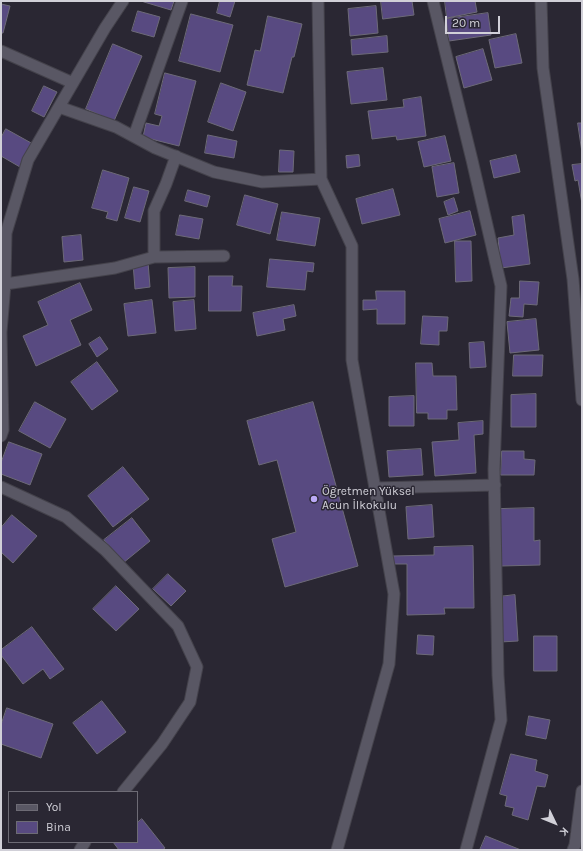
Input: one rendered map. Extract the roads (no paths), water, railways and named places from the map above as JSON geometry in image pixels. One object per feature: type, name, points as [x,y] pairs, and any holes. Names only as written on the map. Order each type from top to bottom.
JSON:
[{"type":"street","points":[[1,436],[3,430],[1,332],[5,284],[6,233],[28,160],[105,28],[123,1]]},
{"type":"street","points":[[134,136],[182,1]]},
{"type":"street","points":[[318,1],[321,179],[352,246],[352,360],[394,594],[389,664],[338,850]]},
{"type":"street","points":[[433,1],[501,286],[494,469],[498,675],[501,720],[466,850]]},
{"type":"street","points":[[541,1],[543,68],[573,279],[582,400]]},
{"type":"street","points":[[1,51],[73,83]]},
{"type":"street","points":[[59,107],[116,127],[156,148],[214,172],[262,182],[321,179]]},
{"type":"street","points":[[154,257],[154,211],[176,156]]},
{"type":"street","points":[[5,284],[115,268],[154,257],[224,256]]},
{"type":"street","points":[[375,488],[495,486]]},
{"type":"street","points":[[1,487],[66,517],[105,550],[178,626],[197,667],[190,702],[162,744],[125,791]]},
{"type":"street","points":[[573,850],[575,845],[582,791]]},
{"type":"place","name":"Öğretmen Yüksel Acun İlkokulu","points":[[314,499]]}]
